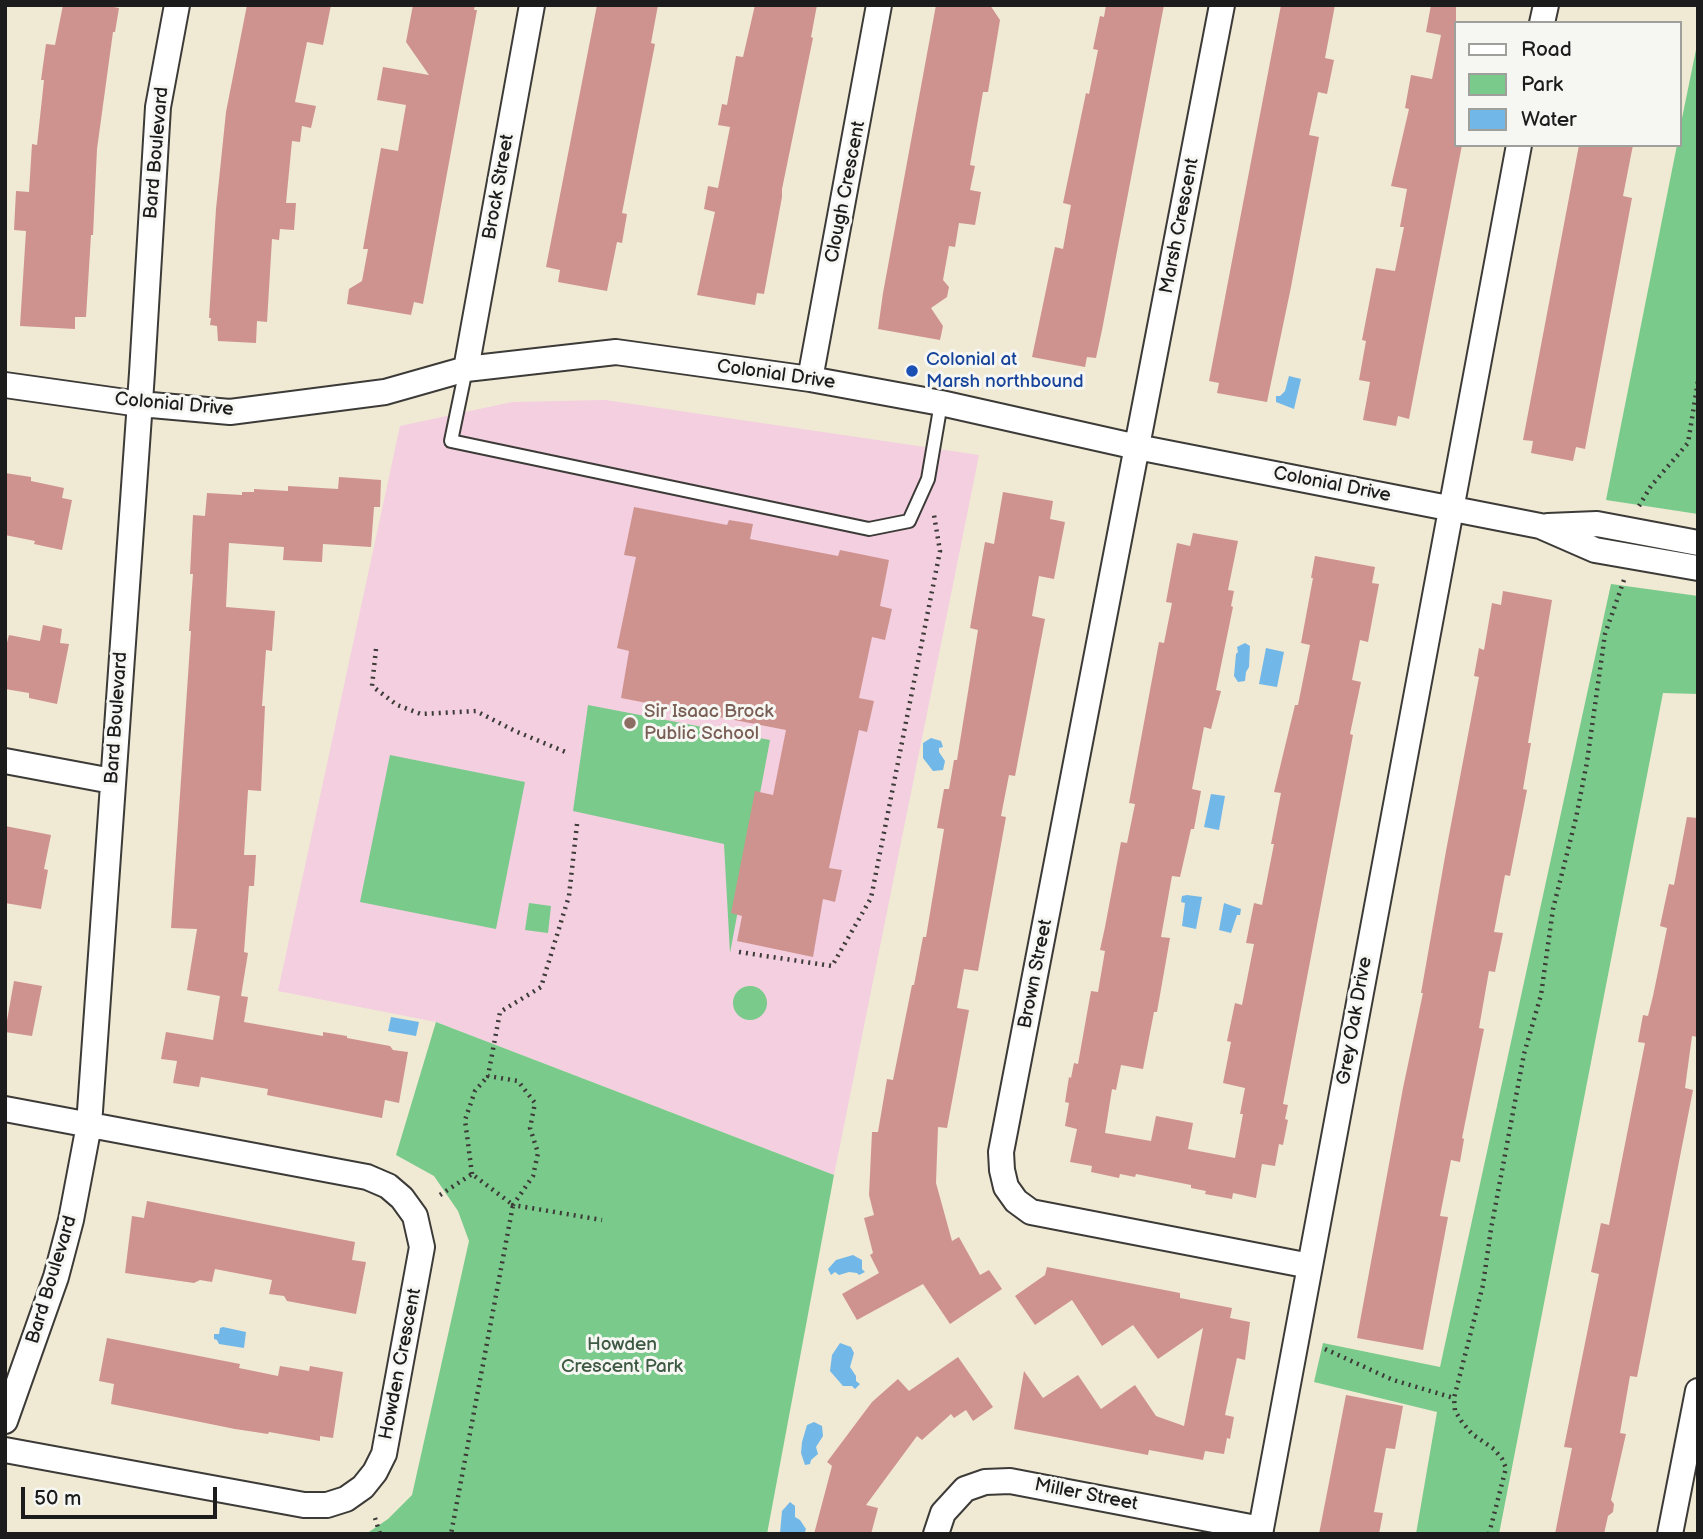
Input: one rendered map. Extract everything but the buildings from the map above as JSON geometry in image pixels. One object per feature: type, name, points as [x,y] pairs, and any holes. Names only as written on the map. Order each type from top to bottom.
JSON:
[{"type":"street","name":"Bard Boulevard","points":[[5,1422],[56,1277],[71,1220],[89,1125],[140,404],[158,107],[177,5]]},
{"type":"street","name":"Brock Street","points":[[466,369],[531,5]]},
{"type":"street","name":"Clough Crescent","points":[[810,379],[879,5]]},
{"type":"street","name":"Marsh Crescent","points":[[1137,447],[1222,5]]},
{"type":"street","points":[[1450,508],[1519,147]]},
{"type":"street","name":"Colonial Drive","points":[[5,385],[140,404],[230,412],[385,392],[466,369],[616,352],[810,379],[941,403],[1137,447],[1540,526],[1595,550],[1698,568]]},
{"type":"street","name":"Brown Street","points":[[1137,447],[1001,1152],[1006,1187],[1016,1201],[1031,1212],[1049,1217],[1310,1266]]},
{"type":"street","name":"Grey Oak Drive","points":[[1260,1532],[1450,508]]},
{"type":"street","name":"Colonial Drive","points":[[1540,526],[1597,524],[1698,543]]},
{"type":"street","points":[[5,761],[113,781]]},
{"type":"street","name":"Howden Crescent","points":[[5,1110],[367,1177],[388,1186],[402,1198],[415,1216],[422,1247],[384,1454],[363,1487],[346,1499],[327,1505],[304,1505],[5,1450]]},
{"type":"street","points":[[1670,1534],[1698,1391]]},
{"type":"street","name":"Miller Street","points":[[936,1534],[943,1513],[965,1489],[985,1482],[1010,1481],[1260,1532]]},
{"type":"lane","points":[[466,369],[451,442],[869,528],[909,521],[928,479],[941,403]]},
{"type":"path","points":[[1636,512],[1651,486],[1688,443],[1698,381]]},
{"type":"path","points":[[739,952],[832,966],[871,898],[940,551],[928,479]]},
{"type":"path","points":[[1489,1534],[1506,1468],[1494,1449],[1472,1434],[1462,1422],[1455,1411],[1454,1398],[1483,1285],[1524,1054],[1546,970],[1553,909],[1587,762],[1605,634],[1625,575]]},
{"type":"path","points":[[376,649],[372,686],[397,705],[421,714],[476,711],[568,753]]},
{"type":"path","points":[[577,824],[569,896],[541,987],[500,1012],[488,1076],[475,1091],[465,1120],[472,1174],[513,1205],[602,1220]]},
{"type":"path","points":[[451,1534],[513,1205],[533,1177],[538,1153],[530,1128],[535,1103],[518,1081],[488,1076]]},
{"type":"path","points":[[440,1195],[472,1174]]},
{"type":"path","points":[[1325,1349],[1393,1380],[1454,1398]]},
{"type":"path","points":[[375,1518],[380,1534]]},
{"type":"shaded area","name":"Sir Isaac Brock Public School","points":[[605,400],[979,455],[834,1175],[436,1022],[278,991],[400,426],[512,402]]},
{"type":"green space","points":[[1698,40],[1698,514],[1606,500],[1677,147],[1682,147],[1682,118]]},
{"type":"green space","points":[[1611,584],[1698,596],[1698,694],[1663,693],[1499,1534],[1416,1534],[1437,1412],[1314,1382],[1323,1343],[1440,1367]]},
{"type":"green space","points":[[588,705],[770,740],[730,953],[724,844],[573,811]]},
{"type":"green space","points":[[390,755],[525,782],[496,929],[360,902]]},
{"type":"green space","points":[[529,903],[551,906],[548,933],[525,930]]},
{"type":"green space","points":[[750,986],[762,991],[767,1003],[762,1015],[750,1020],[738,1015],[733,1003],[738,991]]},
{"type":"green space","name":"Howden Crescent Park","points":[[436,1022],[834,1175],[767,1534],[366,1534],[388,1519],[412,1495],[469,1241],[458,1211],[434,1176],[396,1155]]},
{"type":"water","points":[[1289,376],[1301,379],[1294,409],[1276,402],[1276,396],[1285,391]]},
{"type":"water","points":[[1245,643],[1250,646],[1249,667],[1245,681],[1238,682],[1234,676],[1237,647]]},
{"type":"water","points":[[1266,648],[1284,652],[1277,687],[1259,684]]},
{"type":"water","points":[[931,738],[941,741],[943,747],[939,748],[939,752],[945,761],[943,770],[933,771],[923,758],[923,743]]},
{"type":"water","points":[[1211,794],[1225,796],[1219,830],[1204,827]]},
{"type":"water","points":[[1182,896],[1202,897],[1196,929],[1182,926],[1185,903],[1181,902]]},
{"type":"water","points":[[1224,903],[1241,909],[1231,933],[1219,930]]},
{"type":"water","points":[[391,1017],[419,1022],[416,1036],[388,1031]]},
{"type":"water","points":[[853,1255],[862,1260],[862,1269],[865,1272],[859,1275],[849,1272],[839,1275],[835,1272],[831,1275],[828,1269],[836,1260]]},
{"type":"water","points":[[220,1328],[246,1332],[244,1348],[219,1344],[214,1339],[214,1334],[219,1334]]},
{"type":"water","points":[[840,1343],[851,1347],[854,1353],[850,1367],[860,1384],[855,1389],[852,1386],[843,1386],[830,1371],[832,1355]]},
{"type":"water","points":[[814,1422],[822,1426],[823,1436],[816,1447],[818,1454],[810,1464],[805,1465],[801,1453],[802,1442],[807,1425]]},
{"type":"water","points":[[790,1502],[795,1506],[795,1517],[806,1529],[805,1532],[780,1533],[782,1511]]},
{"type":"place","name":"Colonial at Marsh northbound","points":[[912,371]]},
{"type":"place","name":"Sir Isaac Brock Public School","points":[[630,723]]}]
